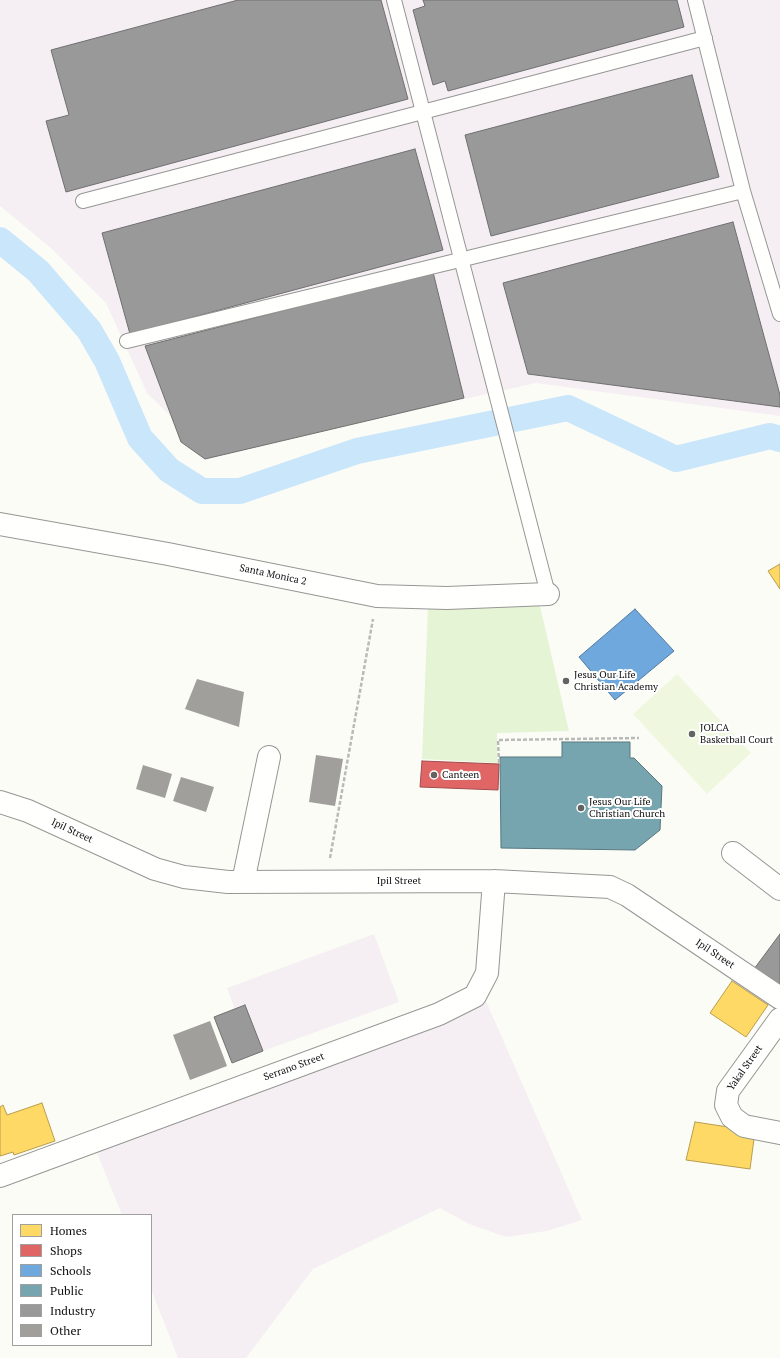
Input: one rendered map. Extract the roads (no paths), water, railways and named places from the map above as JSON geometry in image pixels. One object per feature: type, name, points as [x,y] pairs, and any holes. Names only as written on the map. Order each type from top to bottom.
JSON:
[{"type":"street","name":"Santa Monica 2","points":[[0,524],[168,554],[377,596],[447,598],[548,594]]},
{"type":"street","points":[[243,882],[269,757]]},
{"type":"street","name":"Ipil Street","points":[[0,802],[28,811],[155,870],[184,877],[228,882],[494,881],[610,887],[627,895],[780,998]]},
{"type":"street","points":[[734,853],[780,888]]},
{"type":"street","name":"Serrano Street","points":[[0,1176],[432,1016],[475,996],[487,973],[494,881]]},
{"type":"street","name":"Yakal Street","points":[[780,1019],[728,1091],[726,1105],[732,1117],[744,1126],[780,1133]]},
{"type":"lane","points":[[394,0],[548,594]]},
{"type":"lane","points":[[695,0],[743,191],[780,314]]},
{"type":"lane","points":[[83,201],[705,38]]},
{"type":"lane","points":[[127,340],[743,191]]},
{"type":"waterway","points":[[0,240],[38,271],[89,330],[107,361],[140,438],[169,470],[202,491],[240,491],[357,451],[568,408],[676,459],[770,436],[780,439]]},
{"type":"place","name":"Jesus Our Life Christian Academy","points":[[566,681]]},
{"type":"place","name":"JOLCA Basketball Court","points":[[692,734]]},
{"type":"place","name":"Canteen","points":[[434,775]]},
{"type":"place","name":"Jesus Our Life Christian Church","points":[[581,808]]}]
